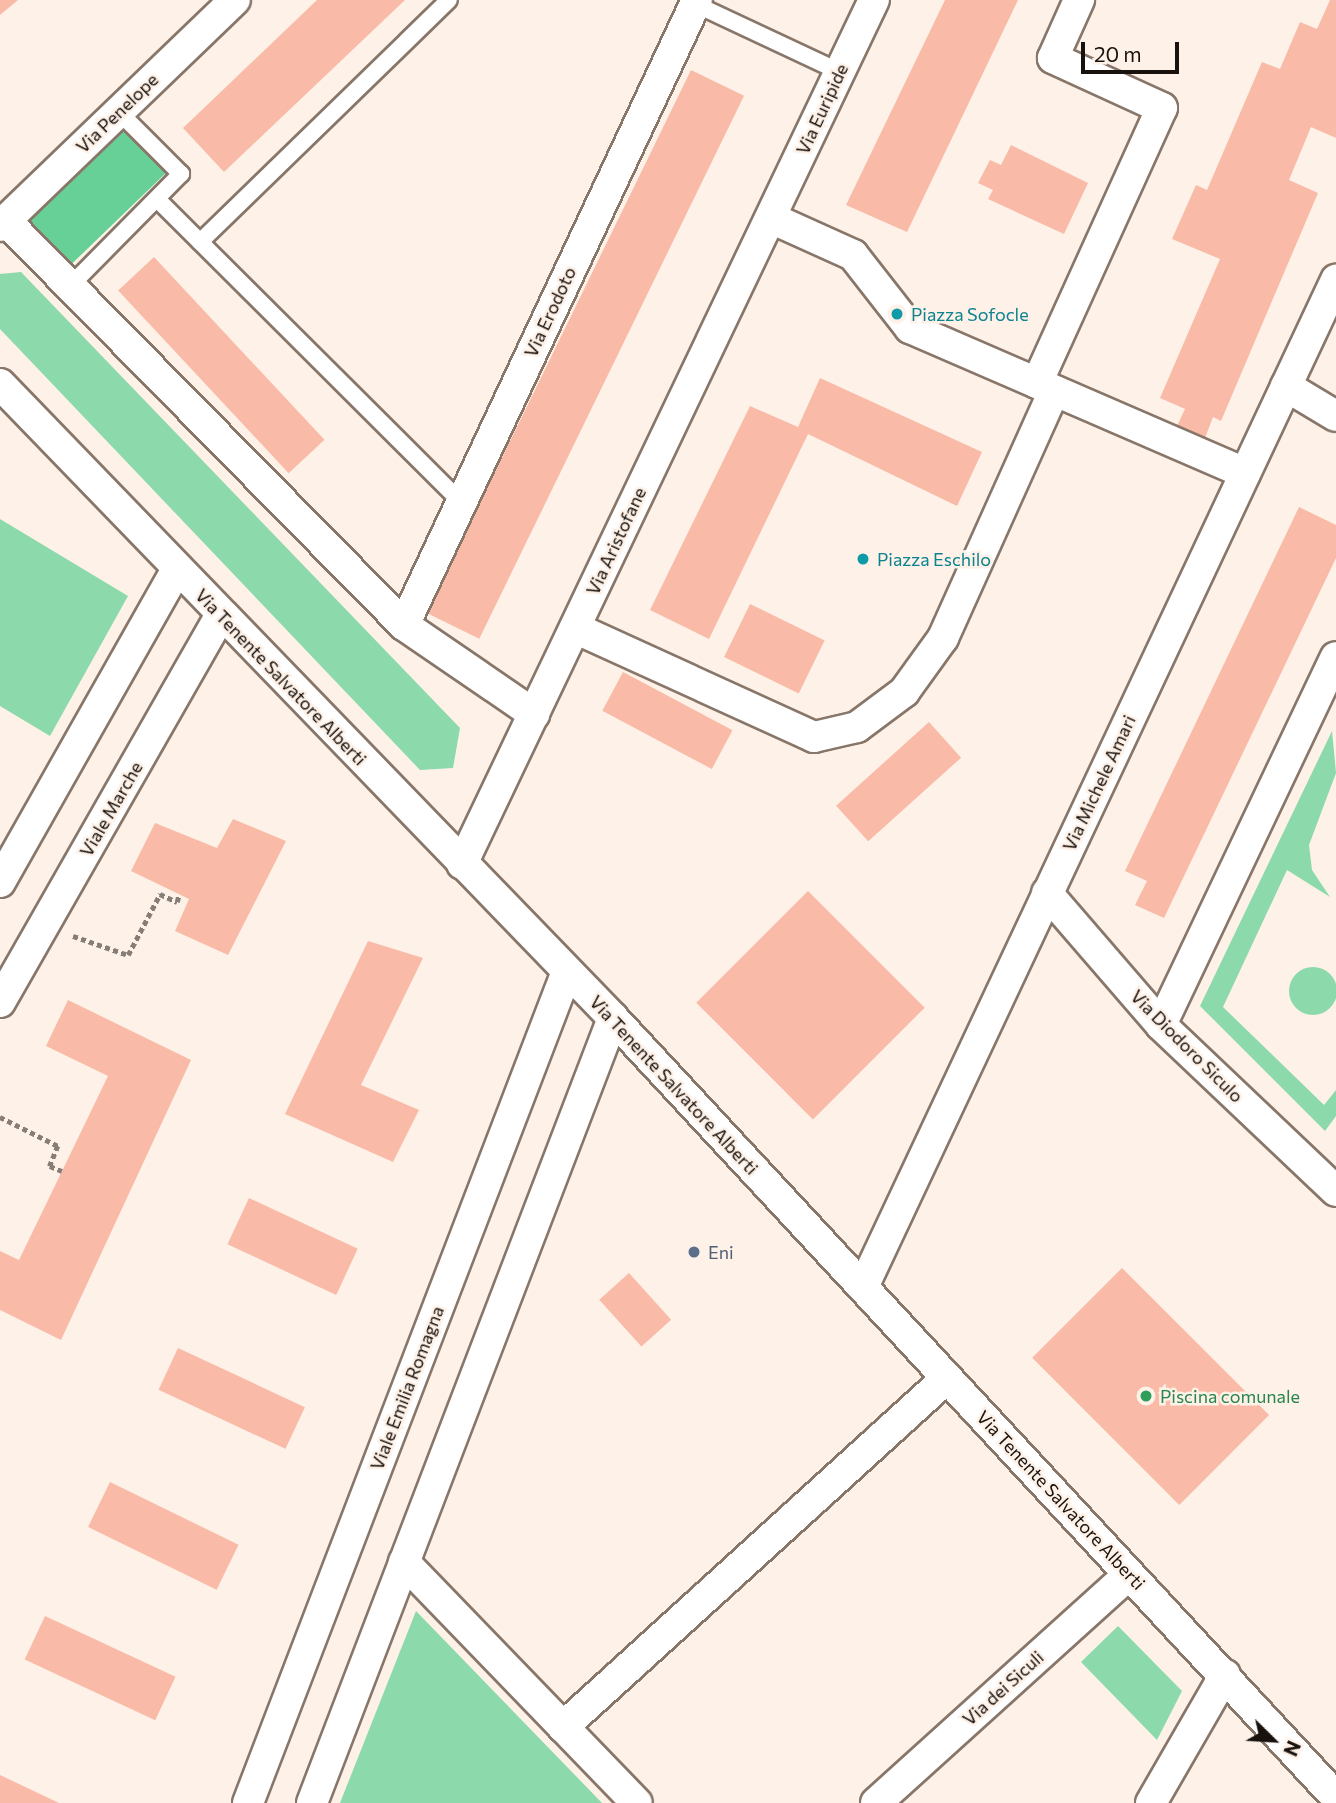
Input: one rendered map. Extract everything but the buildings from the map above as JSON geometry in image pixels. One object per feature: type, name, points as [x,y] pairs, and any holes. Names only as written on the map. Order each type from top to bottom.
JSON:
[{"type":"street","name":"Via Penelope","points":[[3,224],[235,0]]},
{"type":"street","name":"Via Euripide","points":[[771,218],[874,0]]},
{"type":"street","points":[[575,628],[814,737],[858,727],[904,692],[943,638],[1162,108],[1053,58],[1079,0]]},
{"type":"street","name":"Via Erodoto","points":[[404,625],[696,2]]},
{"type":"street","points":[[771,218],[853,255],[910,328],[1245,473]]},
{"type":"street","name":"Via Aristofane","points":[[462,864],[771,218]]},
{"type":"street","points":[[3,224],[70,286],[404,625],[534,714]]},
{"type":"street","name":"Via Michele Amari","points":[[863,1287],[1336,280]]},
{"type":"street","name":"Via Tenente Salvatore Alberti","points":[[0,384],[566,974],[612,1018],[1336,1797]]},
{"type":"street","points":[[1286,386],[1336,416]]},
{"type":"street","points":[[0,879],[177,569]]},
{"type":"street","name":"Viale Marche","points":[[0,1002],[221,615]]},
{"type":"street","points":[[1161,1025],[1336,657]]},
{"type":"street","name":"Via Diodoro Siculo","points":[[1047,893],[1161,1025],[1336,1191]]},
{"type":"street","name":"Viale Emilia Romagna","points":[[248,1803],[566,974]]},
{"type":"street","points":[[312,1803],[612,1018]]},
{"type":"street","points":[[563,1727],[947,1378]]},
{"type":"street","points":[[404,1562],[637,1803]]},
{"type":"street","name":"Via dei Siculi","points":[[876,1803],[1129,1574]]},
{"type":"street","points":[[1152,1803],[1225,1675]]},
{"type":"lane","points":[[200,242],[449,0]]},
{"type":"lane","points":[[696,2],[840,72]]},
{"type":"lane","points":[[70,286],[181,174],[119,112]]},
{"type":"lane","points":[[157,199],[461,502]]},
{"type":"path","points":[[46,922],[110,954],[128,955],[160,894],[177,902],[178,894]]},
{"type":"path","points":[[0,1117],[58,1146],[50,1166],[62,1171]]},
{"type":"green space","points":[[122,125],[167,172],[71,265],[26,218]]},
{"type":"green space","points":[[21,272],[460,728],[453,768],[420,770],[0,329],[0,274]]},
{"type":"green space","points":[[0,519],[128,596],[50,736],[0,706]]},
{"type":"green space","points":[[1332,731],[1336,773],[1309,845],[1312,870],[1330,897],[1287,870],[1223,1007],[1324,1105],[1336,1090],[1336,1116],[1325,1131],[1200,1006]]},
{"type":"green space","points":[[1313,967],[1330,974],[1337,991],[1330,1008],[1313,1015],[1296,1008],[1289,991],[1296,974]]},
{"type":"green space","points":[[416,1611],[602,1803],[340,1803]]},
{"type":"green space","points":[[1118,1626],[1182,1691],[1157,1740],[1081,1662]]},
{"type":"place","name":"Piazza Sofocle","points":[[897,314]]},
{"type":"place","name":"Piazza Eschilo","points":[[863,559]]},
{"type":"place","name":"Eni","points":[[694,1252]]},
{"type":"place","name":"Piscina comunale","points":[[1146,1396]]}]
